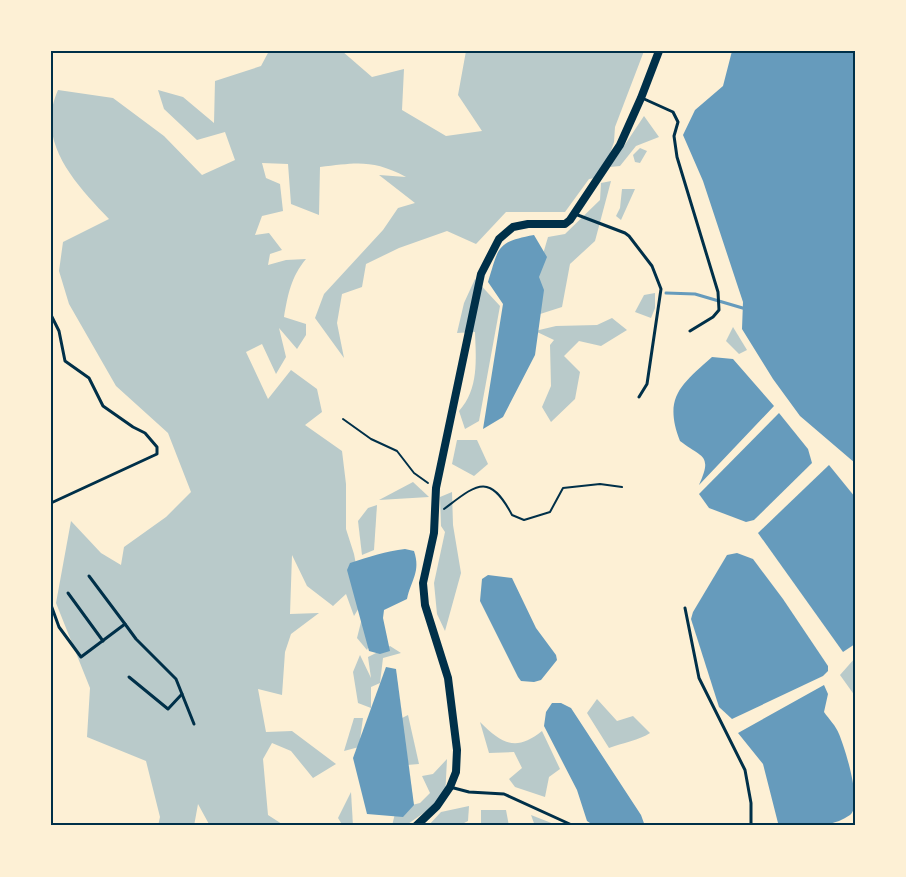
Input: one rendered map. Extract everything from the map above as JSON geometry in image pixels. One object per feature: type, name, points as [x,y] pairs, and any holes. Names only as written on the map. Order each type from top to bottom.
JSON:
[{"type":"street","points":[[416,826],[437,806],[450,787],[456,772],[458,750],[448,678],[424,605],[424,583],[434,533],[436,488],[481,274],[492,249],[499,239],[513,227],[528,224],[565,224],[574,213],[620,145],[641,98],[658,51]]},
{"type":"lane","points":[[641,98],[673,112],[678,122],[674,136],[677,157],[718,292],[719,310],[713,317],[690,331]]},
{"type":"lane","points":[[574,213],[629,236],[652,266],[661,290],[647,384],[639,397]]},
{"type":"lane","points":[[51,315],[59,331],[65,361],[89,378],[103,406],[133,428],[145,433],[158,447],[158,454],[51,503]]},
{"type":"lane","points":[[88,576],[136,639],[176,679],[194,724]]},
{"type":"lane","points":[[68,593],[103,641]]},
{"type":"lane","points":[[51,605],[59,627],[81,657],[125,624]]},
{"type":"lane","points":[[686,608],[699,678],[745,770],[751,803],[751,826]]},
{"type":"lane","points":[[129,677],[168,709],[182,694]]},
{"type":"lane","points":[[450,787],[469,792],[504,794],[574,826]]},
{"type":"path","points":[[343,419],[371,439],[397,451],[414,473],[436,488]]},
{"type":"path","points":[[434,517],[473,487],[483,486],[495,490],[502,496],[512,515],[524,520],[550,512],[563,488],[600,484],[622,487]]},
{"type":"shaded area","points":[[269,51],[342,51],[372,77],[404,69],[402,110],[446,136],[482,131],[458,95],[466,51],[644,51],[615,127],[614,142],[602,177],[589,179],[565,212],[506,212],[476,244],[447,231],[399,248],[366,264],[362,287],[342,294],[337,323],[344,358],[315,318],[324,294],[383,230],[398,208],[415,203],[379,175],[406,177],[383,167],[373,165],[344,164],[320,167],[319,215],[291,204],[288,164],[262,163],[266,178],[280,184],[283,211],[262,216],[255,235],[269,233],[282,250],[270,254],[268,265],[286,260],[306,259],[294,279],[284,317],[306,324],[306,335],[297,349],[279,328],[286,357],[276,374],[262,344],[246,352],[268,399],[291,370],[317,389],[322,412],[305,425],[342,451],[346,484],[346,529],[354,554],[363,601],[354,616],[346,594],[333,606],[307,586],[292,555],[290,614],[319,613],[291,634],[285,652],[282,695],[258,689],[266,732],[292,731],[336,764],[313,778],[291,751],[272,743],[263,759],[268,815],[285,826],[210,826],[198,804],[194,826],[158,826],[160,817],[146,761],[87,737],[90,688],[56,603],[71,521],[101,553],[121,565],[124,547],[166,517],[191,492],[168,433],[116,386],[69,304],[59,271],[63,242],[109,219],[83,191],[62,160],[55,144],[51,127],[52,109],[58,90],[113,98],[164,136],[202,175],[235,160],[225,132],[197,140],[164,109],[158,90],[183,97],[214,123],[215,81],[261,66]]},
{"type":"shaded area","points":[[644,116],[659,137],[636,146],[620,166],[610,167]]},
{"type":"shaded area","points":[[640,148],[647,151],[640,163],[635,162],[633,155]]},
{"type":"shaded area","points":[[611,181],[595,241],[570,264],[562,307],[537,315],[534,285],[548,237],[565,234],[600,200],[601,183]]},
{"type":"shaded area","points":[[622,189],[635,189],[621,220],[616,216],[620,208]]},
{"type":"shaded area","points":[[475,279],[500,306],[479,421],[465,429],[459,411],[473,384],[476,364],[475,332],[457,333],[464,303]]},
{"type":"shaded area","points":[[655,293],[655,308],[651,318],[635,312],[644,295]]},
{"type":"shaded area","points":[[612,318],[627,330],[601,346],[579,341],[564,356],[580,372],[575,399],[551,422],[542,407],[551,386],[550,345],[554,340],[535,331],[556,326],[597,325]]},
{"type":"shaded area","points":[[733,327],[747,350],[739,354],[726,341]]},
{"type":"shaded area","points":[[457,440],[477,440],[488,464],[474,476],[452,464]]},
{"type":"shaded area","points":[[413,482],[429,497],[379,500]]},
{"type":"shaded area","points":[[452,492],[453,525],[461,573],[445,631],[437,614],[434,583],[445,532],[441,526],[440,497]]},
{"type":"shaded area","points":[[377,505],[374,550],[362,555],[358,521],[368,508]]},
{"type":"shaded area","points":[[362,618],[379,625],[367,650],[357,638]]},
{"type":"shaded area","points":[[390,646],[401,653],[383,658],[380,683],[371,687],[371,708],[358,703],[353,672],[360,655],[371,678],[368,657]]},
{"type":"shaded area","points":[[855,658],[855,696],[840,675]]},
{"type":"shaded area","points":[[597,699],[617,721],[633,716],[650,733],[636,740],[609,748],[587,713]]},
{"type":"shaded area","points":[[408,715],[419,764],[407,765],[400,719]]},
{"type":"shaded area","points":[[354,718],[363,718],[359,747],[344,751]]},
{"type":"shaded area","points":[[480,722],[495,736],[510,743],[524,742],[542,731],[560,769],[549,777],[545,797],[515,787],[509,779],[522,768],[514,752],[489,753]]},
{"type":"shaded area","points":[[447,759],[445,798],[405,826],[392,826],[396,809],[420,803],[430,793],[422,776],[433,774]]},
{"type":"shaded area","points":[[351,792],[353,826],[343,826],[338,818]]},
{"type":"shaded area","points":[[469,806],[468,821],[458,826],[428,826],[441,812]]},
{"type":"shaded area","points":[[481,810],[506,810],[509,826],[481,826]]},
{"type":"shaded area","points":[[531,815],[559,826],[535,826]]},
{"type":"water","points":[[732,51],[855,51],[855,463],[800,416],[773,379],[742,329],[743,302],[703,181],[683,135],[695,110],[723,86]]},
{"type":"water","points":[[534,235],[547,257],[539,277],[544,290],[535,355],[503,417],[483,429],[503,304],[488,282],[494,261],[501,248],[512,240]]},
{"type":"water","points":[[712,357],[733,359],[774,406],[699,485],[705,462],[699,454],[680,441],[673,413],[674,402],[684,384]]},
{"type":"water","points":[[779,413],[808,449],[812,463],[754,520],[746,522],[709,508],[699,494]]},
{"type":"water","points":[[829,465],[855,497],[855,644],[843,652],[758,533]]},
{"type":"water","points":[[405,549],[414,551],[416,570],[407,599],[384,610],[383,618],[390,651],[380,654],[369,651],[347,570],[350,563]]},
{"type":"water","points":[[737,553],[753,559],[783,599],[828,666],[828,671],[823,676],[732,719],[719,707],[691,619],[693,612],[727,555]]},
{"type":"water","points":[[488,575],[512,578],[536,628],[556,655],[557,660],[541,680],[534,682],[521,681],[518,677],[480,601],[482,579]]},
{"type":"water","points":[[386,667],[396,669],[414,805],[403,817],[367,814],[353,758]]},
{"type":"water","points":[[824,685],[828,694],[824,712],[838,731],[845,751],[852,776],[855,800],[854,809],[850,815],[826,825],[782,826],[778,823],[763,764],[738,733]]},
{"type":"water","points":[[552,703],[561,703],[571,708],[641,815],[645,826],[593,825],[587,821],[577,790],[544,726],[546,712]]},
{"type":"waterway","points":[[666,293],[695,294],[746,309]]}]
